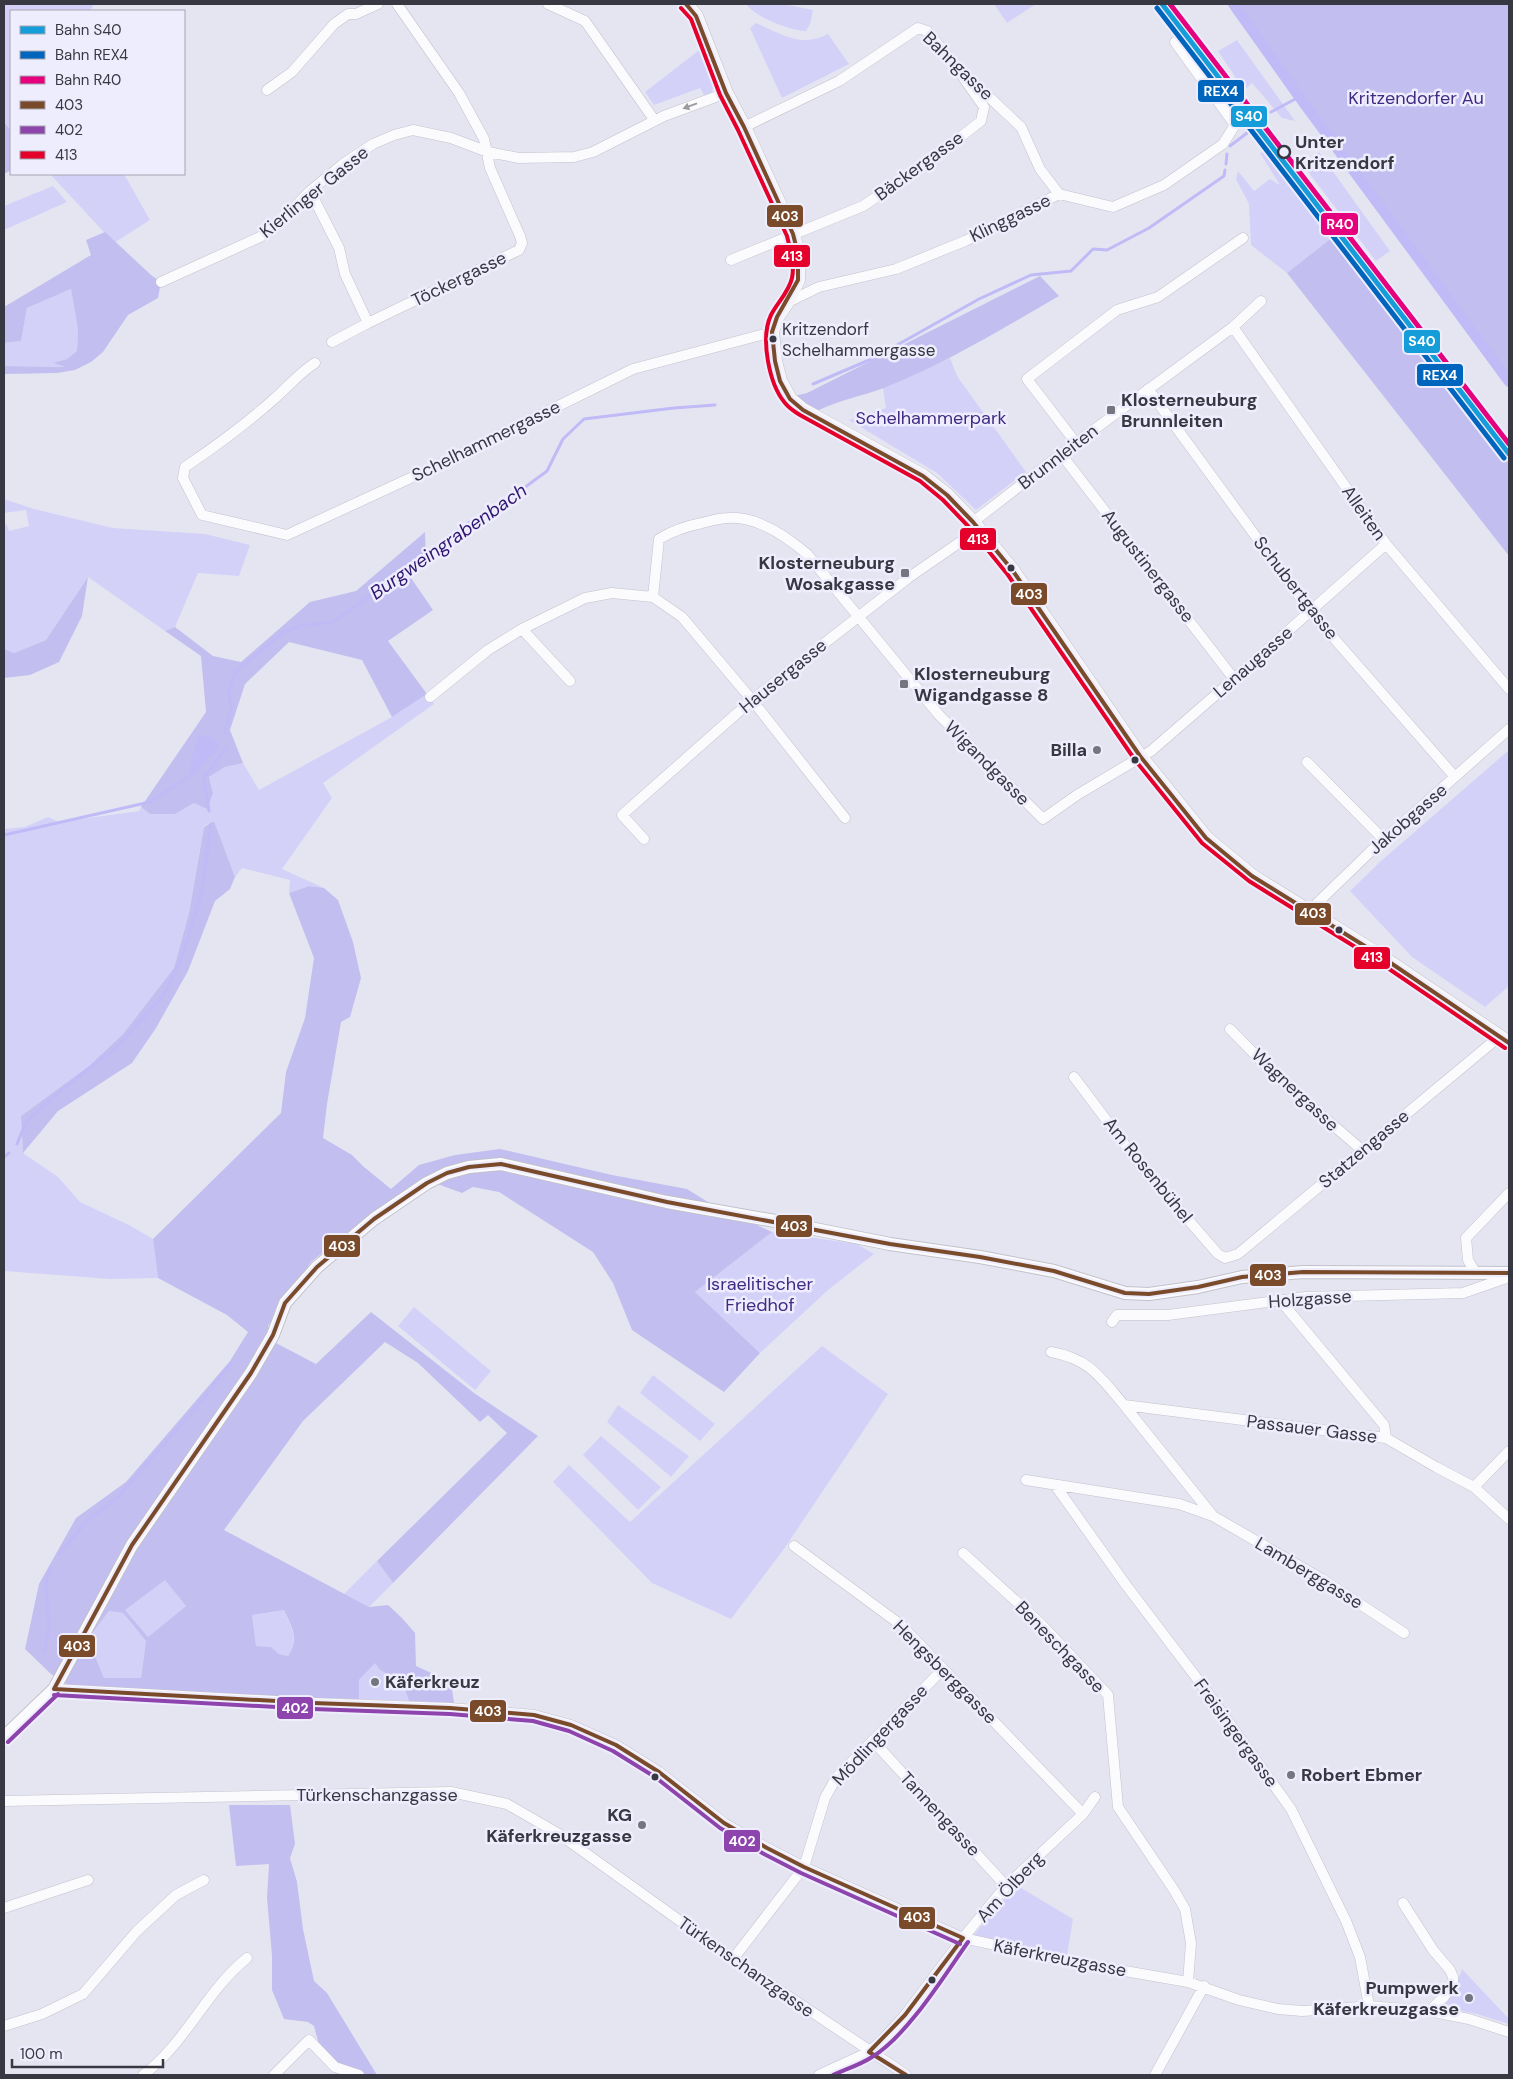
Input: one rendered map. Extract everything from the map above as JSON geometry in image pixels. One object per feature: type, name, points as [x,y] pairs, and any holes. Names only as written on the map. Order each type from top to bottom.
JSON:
[{"type":"main road","points":[[686,4],[696,16],[726,92],[793,234],[798,254],[798,280],[786,304],[776,317],[772,332],[775,361],[780,381],[790,399],[802,410],[923,476],[947,495],[976,526],[1013,571],[1140,756],[1206,838],[1252,876],[1376,953],[1505,1040]]},
{"type":"street","points":[[343,4],[348,14]]},
{"type":"street","points":[[267,90],[292,72],[334,24],[348,14],[356,14],[378,4]]},
{"type":"street","points":[[397,4],[458,93],[484,139],[488,152]]},
{"type":"street","points":[[548,4],[585,21],[654,121]]},
{"type":"street","name":"Bahngasse","points":[[744,127],[839,81],[918,28],[927,31],[954,64],[1021,127],[1040,169],[1059,194]]},
{"type":"street","name":"Klinggasse","points":[[786,304],[818,287],[896,269],[965,241],[1059,194],[1113,207],[1164,185],[1223,144],[1235,125],[1175,42]]},
{"type":"street","name":"Bäckergasse","points":[[731,260],[863,206],[931,160],[981,121],[984,107],[954,64]]},
{"type":"street","name":"Kierlinger Gasse","points":[[161,282],[260,237],[283,219],[310,191],[342,164],[373,144],[412,130],[451,138],[488,152],[519,158],[574,157],[593,152],[654,121],[726,92]]},
{"type":"street","name":"Töckergasse","points":[[332,342],[519,250],[522,244],[520,236],[490,168],[488,152]]},
{"type":"street","points":[[310,191],[339,248],[346,274],[368,323]]},
{"type":"street","points":[[1076,443],[1026,379],[1117,310],[1158,296],[1243,238]]},
{"type":"street","name":"Brunnleiten","points":[[976,526],[1061,454],[1232,327],[1261,301]]},
{"type":"street","name":"Alleiten","points":[[1232,327],[1386,544],[1509,689]]},
{"type":"street","name":"Schelhammergasse","points":[[315,363],[303,370],[275,398],[223,442],[186,467],[183,478],[202,515],[287,535],[442,463],[632,370],[772,332]]},
{"type":"street","name":"Schubertgasse","points":[[1148,389],[1311,612],[1456,777]]},
{"type":"street","name":"Augustinergasse","points":[[1061,454],[1234,679]]},
{"type":"street","points":[[653,598],[659,540],[668,534],[692,525],[729,517],[745,519],[760,524],[792,540],[807,554],[858,616]]},
{"type":"street","name":"Hausergasse","points":[[644,839],[622,815],[752,700],[976,526]]},
{"type":"street","name":"Lenaugasse","points":[[1140,756],[1151,751],[1386,544]]},
{"type":"street","points":[[430,697],[488,650],[522,629],[584,598],[612,592],[653,598],[682,617],[752,700],[845,818]]},
{"type":"street","name":"Wigandgasse","points":[[858,616],[939,715],[1043,819],[1077,795],[1140,756]]},
{"type":"street","points":[[522,629],[570,681]]},
{"type":"street","name":"Jakobgasse","points":[[1309,910],[1384,840],[1509,729]]},
{"type":"street","points":[[1307,762],[1384,840]]},
{"type":"street","name":"Wagnergasse","points":[[1230,1028],[1277,1077],[1362,1150]]},
{"type":"street","name":"Statzengasse","points":[[1225,1258],[1238,1254],[1362,1150],[1505,1040]]},
{"type":"street","name":"Am Rosenbühel","points":[[1074,1077],[1138,1162],[1218,1254],[1225,1258]]},
{"type":"street","name":"Holzgasse","points":[[4,1737],[54,1689],[132,1545],[252,1373],[273,1335],[285,1304],[317,1267],[374,1219],[427,1183],[447,1173],[469,1167],[501,1164],[659,1201],[775,1221],[890,1244],[980,1257],[1054,1271],[1125,1293],[1149,1294],[1198,1288],[1242,1277],[1303,1272],[1509,1273]]},
{"type":"street","points":[[1475,1272],[1468,1260],[1466,1238],[1509,1193]]},
{"type":"street","name":"Holzgasse","points":[[1112,1322],[1117,1315],[1168,1315],[1306,1297],[1463,1293],[1509,1277]]},
{"type":"street","name":"Passauer Gasse","points":[[1124,1405],[1386,1438],[1384,1425],[1280,1300]]},
{"type":"street","points":[[1051,1352],[1067,1355],[1092,1368],[1213,1516]]},
{"type":"street","points":[[1386,1438],[1436,1467],[1474,1486],[1509,1519]]},
{"type":"street","points":[[1474,1486],[1509,1451]]},
{"type":"street","points":[[1026,1480],[1179,1504],[1213,1516]]},
{"type":"street","name":"Freisingergasse","points":[[1056,1485],[1126,1585],[1205,1689],[1290,1809],[1346,1921],[1360,1957],[1369,2006]]},
{"type":"street","name":"Lamberggasse","points":[[1213,1516],[1322,1579],[1404,1633]]},
{"type":"street","name":"Hengsberggasse","points":[[794,1546],[901,1625],[1083,1814]]},
{"type":"street","name":"Beneschgasse","points":[[963,1553],[1040,1622],[1108,1695],[1118,1807],[1174,1890],[1185,1910],[1191,1944],[1188,1982]]},
{"type":"street","name":"Mödlingergasse","points":[[733,1959],[804,1867],[825,1798],[836,1778],[943,1669]]},
{"type":"street","name":"Käferkreuzgasse","points":[[54,1689],[313,1703],[450,1708],[534,1715],[571,1725],[616,1745],[659,1772],[724,1823],[804,1867],[963,1938],[1073,1962],[1188,1982],[1204,1986],[1239,2000],[1278,2009],[1302,2011],[1369,2006],[1429,2010],[1469,2018],[1509,2032]]},
{"type":"street","name":"Tannengasse","points":[[873,1741],[1006,1886]]},
{"type":"street","name":"Türkenschanzgasse","points":[[4,1801],[451,1792],[507,1804],[559,1834],[733,1959],[869,2052],[906,2075]]},
{"type":"street","name":"Am Ölberg","points":[[819,2075],[869,2052],[905,2016],[963,1938],[1006,1886],[1083,1814],[1095,1797]]},
{"type":"street","points":[[4,1908],[88,1880]]},
{"type":"street","points":[[4,2026],[42,2014],[83,1994],[137,1931],[176,1895],[204,1880]]},
{"type":"street","points":[[1403,1902],[1433,1950],[1453,1977],[1453,1984],[1444,1997],[1429,2010]]},
{"type":"street","points":[[143,2075],[174,2048],[234,1969],[248,1958]]},
{"type":"street","points":[[1155,2075],[1204,1986]]},
{"type":"street","points":[[274,2075],[309,2040],[335,2067],[359,2075]]},
{"type":"green space","points":[[4,4],[94,4],[91,10],[10,10],[10,130],[4,122]]},
{"type":"green space","points":[[746,4],[783,4],[813,10],[810,24],[806,31],[791,29],[773,22],[757,14]]},
{"type":"green space","points":[[994,4],[1036,4],[1007,23]]},
{"type":"green space","name":"Kritzendorfer Au","points":[[1228,4],[1509,4],[1509,379]]},
{"type":"green space","points":[[756,23],[800,40],[809,40],[828,34],[849,64],[782,98],[750,28]]},
{"type":"green space","points":[[1237,40],[1295,121],[1282,118],[1252,83],[1244,90],[1218,51]]},
{"type":"green space","points":[[702,48],[716,83],[711,93],[704,95],[700,88],[654,105],[645,92]]},
{"type":"green space","points":[[4,122],[10,130],[10,171],[4,174]]},
{"type":"green space","points":[[1264,151],[1334,236],[1287,273],[1251,245],[1249,204],[1236,179],[1238,171],[1254,191],[1270,179],[1280,185],[1260,153]]},
{"type":"green space","points":[[1319,152],[1390,251],[1376,261],[1303,165]]},
{"type":"green space","points":[[51,175],[125,175],[150,220],[114,243]]},
{"type":"green space","points":[[53,186],[67,202],[4,230],[4,206]]},
{"type":"green space","points":[[105,232],[161,282],[158,298],[128,315],[103,352],[91,362],[75,370],[57,373],[4,374],[4,366],[66,367],[53,363],[67,359],[77,351],[78,330],[71,289],[27,308],[21,341],[4,343],[4,307],[91,255],[86,240]]},
{"type":"green space","points":[[1334,236],[1509,463],[1509,556],[1287,273]]},
{"type":"green space","points":[[1040,276],[1059,296],[973,345],[907,379],[819,410],[807,407],[794,396],[807,393]]},
{"type":"green space","points":[[71,289],[78,330],[77,351],[67,359],[54,363],[69,367],[4,366],[4,343],[21,341],[27,308]]},
{"type":"green space","name":"Schelhammerpark","points":[[950,358],[957,376],[1026,472],[976,510],[937,473],[849,420],[886,408],[883,388]]},
{"type":"green space","points":[[4,499],[34,509],[113,528],[205,534],[250,545],[239,576],[198,573],[175,627],[165,631],[88,577],[46,640],[14,653],[4,649],[4,524],[7,525],[9,531],[29,526],[26,510],[4,513]]},
{"type":"green space","points":[[425,532],[426,561],[411,578],[433,610],[388,641],[427,694],[392,717],[362,660],[289,642],[245,684],[230,730],[243,763],[225,767],[209,777],[213,793],[207,809],[194,803],[175,814],[150,814],[141,807],[206,712],[201,656],[165,631],[175,627],[213,656],[241,662],[310,602],[356,591]]},
{"type":"green space","points":[[88,577],[82,616],[59,662],[30,675],[4,678],[4,649],[14,653],[46,640]]},
{"type":"green space","points":[[427,694],[434,704],[323,783],[332,798],[282,869],[324,888],[309,886],[289,893],[290,880],[242,868],[235,877],[214,821],[204,826],[189,913],[174,968],[123,1034],[89,1066],[21,1116],[23,1153],[58,1177],[80,1202],[129,1225],[153,1239],[158,1278],[110,1279],[4,1271],[4,829],[25,827],[48,817],[59,822],[139,811],[141,807],[150,814],[174,814],[213,793],[209,777],[225,767],[243,763],[259,790],[392,717]]},
{"type":"green space","points":[[1509,750],[1509,986],[1485,1007],[1412,957],[1350,891],[1381,861]]},
{"type":"green space","points":[[214,821],[235,877],[230,889],[215,901],[188,971],[156,1028],[132,1063],[58,1111],[23,1153],[21,1116],[89,1066],[123,1034],[174,968],[189,913],[204,827]]},
{"type":"green space","points":[[309,886],[324,888],[338,900],[353,942],[361,978],[350,1017],[341,1022],[323,1138],[352,1155],[391,1189],[419,1165],[455,1155],[500,1149],[612,1175],[687,1189],[711,1204],[772,1232],[695,1292],[760,1353],[724,1392],[632,1330],[613,1283],[593,1252],[499,1192],[473,1187],[462,1193],[424,1179],[342,1237],[311,1262],[268,1326],[276,1343],[316,1364],[371,1312],[474,1393],[538,1436],[393,1583],[377,1561],[507,1433],[488,1415],[480,1422],[418,1363],[385,1342],[303,1421],[224,1530],[369,1607],[388,1605],[415,1633],[416,1666],[451,1682],[454,1703],[409,1701],[403,1683],[380,1670],[375,1663],[359,1680],[359,1699],[295,1698],[69,1686],[51,1674],[25,1649],[39,1584],[76,1518],[126,1482],[230,1361],[248,1332],[227,1315],[158,1278],[153,1239],[281,1113],[286,1072],[305,1018],[314,958],[289,893]],"holes":[[[165,1580],[186,1606],[148,1637],[125,1610]],[[284,1610],[294,1633],[294,1644],[288,1656],[279,1654],[271,1647],[256,1646],[252,1615]],[[109,1611],[123,1613],[146,1641],[141,1678],[104,1678],[88,1639]]]},
{"type":"green space","name":"Israelitischer Friedhof","points":[[772,1232],[857,1244],[874,1254],[828,1290],[760,1353],[695,1292]]},
{"type":"green space","points":[[414,1307],[491,1371],[475,1390],[398,1326]]},
{"type":"green space","points":[[822,1346],[888,1394],[784,1549],[731,1619],[652,1583],[553,1482],[569,1465],[630,1522]]},
{"type":"green space","points":[[653,1375],[715,1424],[700,1441],[640,1393]]},
{"type":"green space","points":[[618,1405],[689,1456],[671,1477],[607,1422]]},
{"type":"green space","points":[[601,1436],[661,1487],[638,1510],[583,1455]]},
{"type":"green space","points":[[377,1561],[393,1583],[369,1607],[344,1594]]},
{"type":"green space","points":[[165,1579],[186,1606],[147,1638],[124,1610]]},
{"type":"green space","points":[[284,1610],[294,1638],[292,1650],[288,1656],[279,1654],[271,1647],[256,1646],[252,1615]]},
{"type":"green space","points":[[109,1611],[123,1613],[146,1641],[141,1678],[104,1678],[88,1639]]},
{"type":"green space","points":[[375,1662],[380,1670],[403,1683],[409,1701],[359,1699],[359,1680]]},
{"type":"green space","points":[[229,1805],[290,1805],[295,1844],[290,1858],[297,1882],[303,1929],[314,1981],[327,1993],[377,2075],[343,2075],[321,2052],[314,2026],[308,2022],[284,2019],[272,1990],[272,1956],[267,1898],[269,1864],[236,1866]]},
{"type":"green space","points":[[1016,1885],[1073,1919],[1067,1955],[973,1936]]},
{"type":"green space","points":[[1462,1969],[1509,2019],[1509,2024],[1477,2014],[1446,2008],[1443,2004],[1454,1991]]},
{"type":"shaded area","points":[[199,735],[211,737],[219,746],[214,755],[208,758],[196,774],[190,772]]},
{"type":"waterway","points":[[1233,4],[1299,97],[1509,382]]},
{"type":"waterway","points":[[1271,112],[1299,97]]},
{"type":"waterway","points":[[1230,146],[1251,130]]},
{"type":"waterway","name":"Burgweingrabenbach","points":[[1226,164],[1227,154]]},
{"type":"waterway","name":"Burgweingrabenbach","points":[[813,384],[874,358],[979,299],[1031,275],[1071,271],[1093,249],[1107,250],[1149,228],[1224,176],[1225,170]]},
{"type":"waterway","name":"Burgweingrabenbach","points":[[225,733],[231,710],[229,690],[236,671],[284,632],[300,626],[333,622],[408,569],[465,525],[513,496],[547,471],[563,439],[584,419],[715,405]]},
{"type":"waterway","points":[[209,811],[204,777],[226,748]]},
{"type":"waterway","name":"Burgweingrabenbach","points":[[4,835],[150,802],[195,772]]},
{"type":"waterway","points":[[17,1144],[26,1122],[66,1086],[117,1047],[163,996],[183,955],[202,891],[211,824]]},
{"type":"waterway","points":[[4,1157],[9,1153]]},
{"type":"waterway","points":[[59,1554],[88,1520],[118,1497],[232,1363]]},
{"type":"waterway","points":[[44,1652],[49,1630],[46,1582],[51,1567]]},
{"type":"rail line","name":"S40","points":[[1162,4],[1509,454]]},
{"type":"rail line","name":"R40","points":[[1170,4],[1509,444]]},
{"type":"rail line","name":"REX4","points":[[1157,8],[1504,458]]},
{"type":"transit line","name":"403","points":[[686,4],[696,16],[726,93],[744,127],[793,234],[798,254],[798,280],[777,317],[772,332],[775,361],[780,381],[790,399],[803,410],[923,476],[947,495],[973,522],[1013,571],[1140,756],[1206,838],[1252,876],[1376,953],[1509,1043]]},
{"type":"transit line","name":"413","points":[[681,8],[691,19],[720,95],[787,236],[791,251],[793,262],[792,278],[771,315],[766,336],[766,348],[771,373],[779,395],[785,403],[800,415],[920,481],[943,500],[968,526],[1008,575],[1135,760],[1202,843],[1249,881],[1373,958],[1505,1048]]},
{"type":"transit line","name":"403","points":[[906,2075],[869,2052],[905,2015],[963,1938],[804,1867],[767,1848],[724,1823],[659,1772],[616,1745],[571,1725],[534,1715],[450,1708],[313,1703],[54,1689],[132,1545],[251,1373],[273,1335],[285,1303],[317,1267],[374,1219],[427,1183],[447,1173],[469,1167],[501,1164],[667,1202],[890,1244],[980,1257],[1054,1271],[1125,1293],[1149,1294],[1198,1287],[1242,1277],[1303,1272],[1509,1273]]},
{"type":"transit line","name":"402","points":[[8,1742],[58,1694]]},
{"type":"transit line","name":"402","points":[[54,1695],[313,1709],[450,1714],[533,1721],[569,1731],[613,1751],[655,1777],[720,1828],[764,1854],[801,1873],[960,1944]]},
{"type":"transit line","name":"402","points":[[833,2075],[867,2060],[898,2035],[924,2004],[968,1942]]},
{"type":"place","name":"Unter Kritzendorf","points":[[1284,152]]},
{"type":"place","name":"Kritzendorf Schelhammergasse","points":[[773,339]]},
{"type":"place","name":"Klosterneuburg Brunnleiten","points":[[1111,410]]},
{"type":"place","name":"Klosterneuburg Wosakgasse","points":[[905,573]]},
{"type":"place","name":"Klosterneuburg Wigandgasse 8","points":[[904,684]]},
{"type":"place","name":"Billa","points":[[1097,750]]},
{"type":"place","name":"Käferkreuz","points":[[375,1682]]},
{"type":"place","name":"Robert Ebmer","points":[[1291,1775]]},
{"type":"place","name":"KG Käferkreuzgasse","points":[[642,1825]]},
{"type":"place","name":"Pumpwerk Käferkreuzgasse","points":[[1469,1998]]}]
